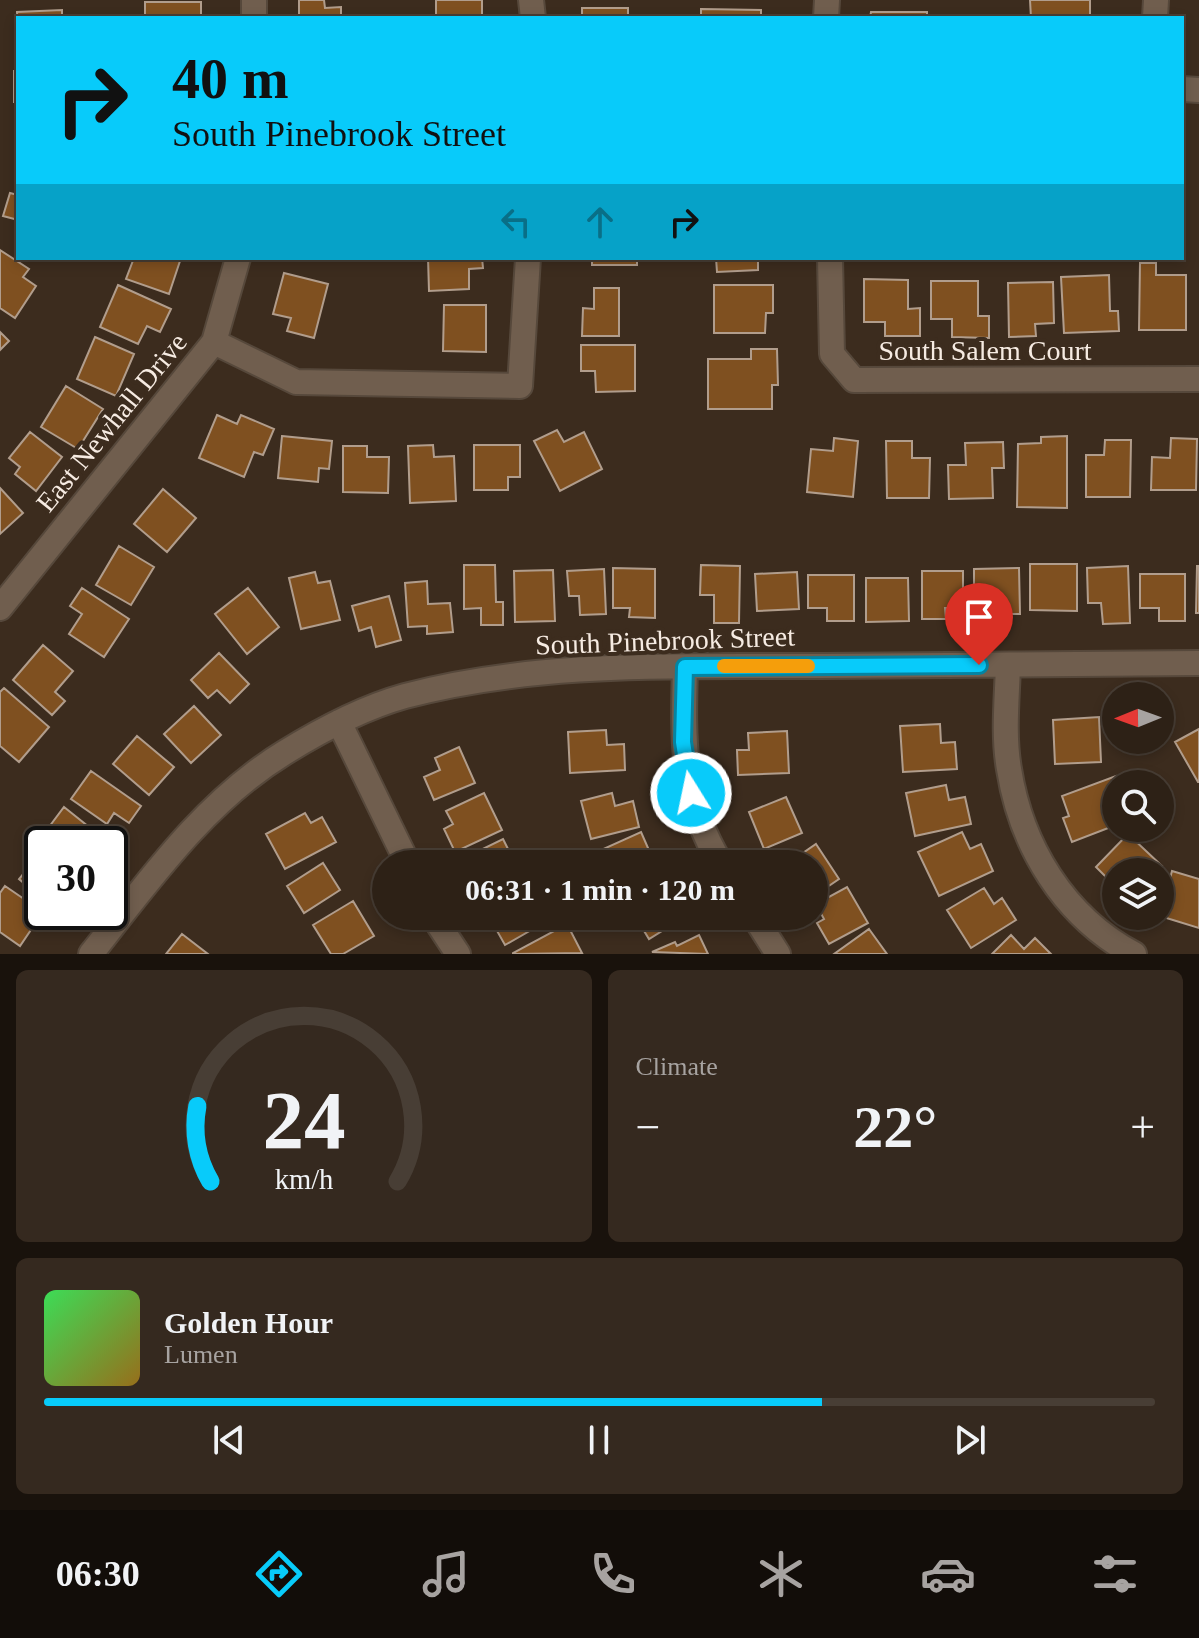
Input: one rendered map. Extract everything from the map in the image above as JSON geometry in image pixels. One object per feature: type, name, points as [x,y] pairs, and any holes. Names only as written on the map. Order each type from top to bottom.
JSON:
[{"type":"street","name":"East Newhall Drive","points":[[0,608],[214,342],[237,260]]},
{"type":"street","points":[[214,342],[296,382],[520,386],[528,260]]},
{"type":"street","name":"South Salem Court","points":[[830,260],[832,354],[854,380],[1199,379]]},
{"type":"street","name":"South Pinebrook Street","points":[[91,954],[154,874],[234,790],[281,755],[339,722],[402,697],[497,677],[550,670],[1199,663]]},
{"type":"street","points":[[1008,665],[1006,723],[1009,769],[1019,810],[1034,850],[1059,892],[1088,924],[1134,954]]},
{"type":"street","points":[[685,667],[683,742],[686,777],[712,850]]},
{"type":"street","points":[[339,722],[401,850]]},
{"type":"street","points":[[442,930],[458,954]]},
{"type":"street","points":[[763,930],[778,954]]},
{"type":"building","points":[[299,0],[324,0],[325,8],[341,7],[341,16],[299,16]]},
{"type":"building","points":[[436,0],[482,0],[482,16],[436,16]]},
{"type":"building","points":[[1030,0],[1090,0],[1090,16],[1031,16]]},
{"type":"building","points":[[145,2],[201,2],[201,16],[145,16]]},
{"type":"building","points":[[582,8],[628,8],[628,16],[582,16]]},
{"type":"building","points":[[701,9],[761,10],[761,16],[701,16]]},
{"type":"building","points":[[62,10],[62,16],[17,16],[17,12]]},
{"type":"building","points":[[871,12],[927,12],[927,16],[870,16]]},
{"type":"building","points":[[14,71],[16,71],[16,102]]},
{"type":"building","points":[[10,193],[16,194],[16,219],[3,216]]},
{"type":"building","points":[[0,250],[29,269],[23,277],[36,286],[15,318],[0,308]]},
{"type":"building","points":[[133,260],[180,260],[169,294],[126,279]]},
{"type":"building","points":[[428,260],[482,260],[483,268],[469,269],[469,289],[429,291]]},
{"type":"building","points":[[592,260],[637,260],[637,265],[592,265]]},
{"type":"building","points":[[716,260],[758,260],[758,270],[717,272]]},
{"type":"building","points":[[1140,263],[1156,263],[1156,275],[1186,275],[1186,330],[1139,330]]},
{"type":"building","points":[[284,273],[328,284],[314,338],[287,331],[291,318],[273,314]]},
{"type":"building","points":[[1109,275],[1110,311],[1118,311],[1119,331],[1064,333],[1061,277]]},
{"type":"building","points":[[864,279],[908,280],[908,309],[920,308],[920,336],[885,336],[885,322],[864,322]]},
{"type":"building","points":[[931,281],[978,281],[978,316],[989,316],[989,338],[952,337],[952,319],[931,319]]},
{"type":"building","points":[[1053,282],[1054,323],[1035,324],[1036,336],[1009,337],[1008,283]]},
{"type":"building","points":[[118,285],[171,309],[160,332],[147,326],[138,344],[100,327]]},
{"type":"building","points":[[714,285],[773,285],[773,313],[766,313],[765,333],[714,333]]},
{"type":"building","points":[[594,288],[619,288],[619,336],[582,336],[583,308],[594,309]]},
{"type":"building","points":[[444,305],[486,305],[486,352],[443,351]]},
{"type":"building","points":[[0,332],[9,341],[0,350]]},
{"type":"building","points":[[95,337],[134,354],[116,396],[77,379]]},
{"type":"building","points":[[581,345],[635,345],[635,391],[596,392],[595,371],[581,371]]},
{"type":"building","points":[[751,349],[777,349],[778,385],[772,385],[772,409],[708,409],[708,359],[751,359]]},
{"type":"building","points":[[66,386],[103,409],[78,449],[41,427]]},
{"type":"building","points":[[217,415],[237,424],[241,415],[274,429],[263,455],[254,452],[244,477],[199,458]]},
{"type":"building","points":[[557,430],[564,442],[584,432],[602,469],[560,491],[534,441]]},
{"type":"building","points":[[30,432],[62,457],[36,491],[15,474],[20,467],[9,458]]},
{"type":"building","points":[[282,436],[332,441],[329,469],[319,468],[318,482],[278,478]]},
{"type":"building","points":[[1067,436],[1067,508],[1017,507],[1018,444],[1041,443],[1041,437]]},
{"type":"building","points":[[834,438],[858,441],[853,497],[807,492],[811,449],[833,451]]},
{"type":"building","points":[[1171,438],[1197,439],[1196,490],[1151,490],[1152,457],[1170,458]]},
{"type":"building","points":[[1105,440],[1131,440],[1130,497],[1086,497],[1086,455],[1104,455]]},
{"type":"building","points":[[886,441],[912,441],[912,458],[930,458],[929,498],[887,498]]},
{"type":"building","points":[[1003,442],[1004,468],[992,468],[993,498],[949,499],[948,465],[966,465],[965,443]]},
{"type":"building","points":[[433,445],[434,457],[454,456],[456,501],[410,503],[408,446]]},
{"type":"building","points":[[474,445],[520,445],[520,477],[508,477],[508,490],[474,490]]},
{"type":"building","points":[[343,446],[367,446],[367,457],[389,457],[388,493],[343,492]]},
{"type":"building","points":[[0,488],[23,513],[0,534]]},
{"type":"building","points":[[163,489],[196,518],[167,552],[134,524]]},
{"type":"building","points":[[119,546],[154,567],[131,605],[96,585]]},
{"type":"building","points":[[1030,564],[1077,564],[1077,611],[1030,610]]},
{"type":"building","points":[[464,565],[495,565],[496,602],[503,602],[503,625],[481,625],[481,608],[464,609]]},
{"type":"building","points":[[701,565],[740,566],[739,623],[714,623],[714,595],[700,595]]},
{"type":"building","points":[[1128,566],[1130,623],[1103,624],[1101,603],[1088,603],[1087,568]]},
{"type":"building","points":[[1199,566],[1199,613],[1196,613]]},
{"type":"building","points":[[613,568],[655,569],[655,618],[629,617],[630,608],[613,608]]},
{"type":"building","points":[[1019,568],[1020,614],[992,614],[992,601],[974,601],[974,569]]},
{"type":"building","points":[[604,569],[606,614],[580,615],[579,596],[569,596],[567,571]]},
{"type":"building","points":[[553,570],[555,621],[515,622],[514,571]]},
{"type":"building","points":[[922,571],[963,571],[963,608],[945,608],[946,619],[922,619]]},
{"type":"building","points":[[315,572],[318,583],[330,581],[340,620],[301,629],[289,578]]},
{"type":"building","points":[[797,572],[799,609],[757,611],[755,574]]},
{"type":"building","points":[[1140,574],[1185,574],[1185,621],[1159,621],[1159,608],[1140,608]]},
{"type":"building","points":[[808,575],[854,575],[854,621],[827,621],[827,608],[808,608]]},
{"type":"building","points":[[866,578],[908,578],[909,621],[866,622]]},
{"type":"building","points":[[427,581],[428,604],[450,603],[453,632],[427,634],[427,626],[408,627],[405,583]]},
{"type":"building","points":[[82,588],[129,619],[104,657],[69,634],[82,614],[70,606]]},
{"type":"building","points":[[248,588],[279,627],[247,654],[215,614]]},
{"type":"building","points":[[389,596],[401,640],[376,647],[371,627],[359,631],[352,606]]},
{"type":"building","points":[[43,645],[73,671],[55,692],[65,701],[52,715],[13,680]]},
{"type":"building","points":[[219,653],[249,684],[230,703],[217,690],[208,698],[191,680]]},
{"type":"building","points":[[4,688],[49,727],[19,762],[0,746],[0,692]]},
{"type":"building","points":[[194,706],[221,735],[191,763],[164,734]]},
{"type":"building","points":[[1099,717],[1101,762],[1055,764],[1053,720]]},
{"type":"building","points":[[940,724],[941,743],[955,742],[957,769],[903,772],[900,726]]},
{"type":"building","points":[[1199,729],[1199,782],[1198,782],[1175,742]]},
{"type":"building","points":[[606,730],[607,745],[624,744],[625,770],[570,773],[568,732]]},
{"type":"building","points":[[787,731],[789,773],[738,775],[737,750],[749,750],[748,733]]},
{"type":"building","points":[[137,736],[174,767],[149,795],[113,764]]},
{"type":"building","points":[[459,747],[475,783],[434,800],[424,777],[440,770],[435,758]]},
{"type":"building","points":[[91,771],[141,806],[129,823],[114,813],[107,824],[71,799]]},
{"type":"building","points":[[1102,781],[1102,830],[1072,842],[1063,818],[1069,816],[1062,796]]},
{"type":"building","points":[[946,785],[949,800],[965,797],[971,824],[915,836],[906,793]]},
{"type":"building","points":[[484,793],[502,830],[454,850],[444,829],[453,824],[446,811]]},
{"type":"building","points":[[612,793],[615,806],[633,801],[639,827],[591,839],[581,801]]},
{"type":"building","points":[[786,797],[802,833],[764,849],[749,812]]},
{"type":"building","points":[[64,807],[88,826],[50,826]]},
{"type":"building","points":[[305,813],[311,823],[322,817],[336,842],[285,869],[266,834]]},
{"type":"building","points":[[641,832],[649,850],[601,850]]},
{"type":"building","points":[[962,832],[970,849],[981,844],[993,871],[939,896],[918,852]]},
{"type":"building","points":[[503,839],[508,850],[481,850]]},
{"type":"building","points":[[1120,842],[1136,842],[1154,858],[1105,858]]},
{"type":"building","points":[[828,862],[839,879],[828,886]]},
{"type":"building","points":[[323,863],[340,890],[304,913],[287,886]]},
{"type":"building","points":[[1174,872],[1199,879],[1199,928],[1174,920]]},
{"type":"building","points":[[5,886],[24,899],[24,930],[31,930],[20,946],[0,932],[0,893]]},
{"type":"building","points":[[847,887],[868,923],[829,944],[821,930],[828,930],[828,897]]},
{"type":"building","points":[[984,888],[994,904],[1002,898],[1016,920],[971,948],[947,910]]},
{"type":"building","points":[[353,901],[374,936],[343,954],[331,954],[313,925]]},
{"type":"building","points":[[869,929],[887,954],[834,954]]},
{"type":"building","points":[[497,930],[531,930],[505,945]]},
{"type":"building","points":[[556,930],[570,930],[582,953],[513,954]]},
{"type":"building","points":[[644,930],[664,930],[649,939]]},
{"type":"building","points":[[182,934],[208,954],[166,954]]},
{"type":"building","points":[[699,935],[708,954],[652,952],[675,942],[677,946]]},
{"type":"building","points":[[1011,935],[1024,949],[1035,938],[1051,954],[992,954]]},
{"type":"slow traffic","points":[[724,666],[808,666]]},
{"type":"route","points":[[691,793],[686,777],[683,742],[685,667],[979,665]]}]
